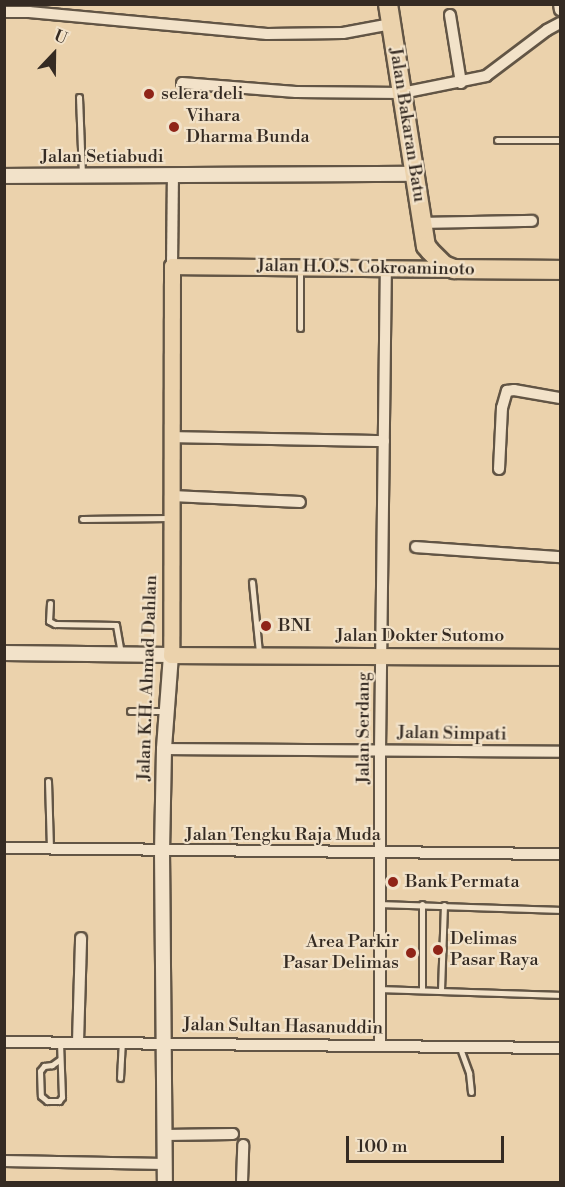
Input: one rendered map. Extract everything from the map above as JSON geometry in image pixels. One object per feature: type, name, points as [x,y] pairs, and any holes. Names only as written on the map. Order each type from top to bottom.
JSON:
[{"type":"highway","name":"Jalan Bakaran Batu","points":[[388,4],[426,246]]},
{"type":"highway","points":[[426,246],[437,259],[454,268]]},
{"type":"highway","name":"Jalan H.O.S. Cokroaminoto","points":[[454,268],[561,270]]},
{"type":"main road","points":[[402,268],[418,260],[426,246]]},
{"type":"main road","name":"Jalan H.O.S. Cokroaminoto","points":[[172,266],[454,268]]},
{"type":"main road","name":"Jalan K.H. Ahmad Dahlan","points":[[171,655],[172,266]]},
{"type":"main road","name":"Jalan Dokter Sutomo","points":[[171,655],[561,657]]},
{"type":"street","points":[[559,4],[561,10]]},
{"type":"street","points":[[4,12],[29,8],[267,34],[343,33],[391,24]]},
{"type":"street","points":[[450,15],[461,83]]},
{"type":"street","points":[[182,83],[296,92],[402,93],[461,83],[486,76],[547,30],[561,23]]},
{"type":"street","name":"Jalan Setiabudi","points":[[4,176],[415,174]]},
{"type":"street","name":"Jalan K.H. Ahmad Dahlan","points":[[172,266],[173,175]]},
{"type":"street","points":[[423,223],[532,221]]},
{"type":"street","name":"Jalan Serdang","points":[[380,1045],[380,750],[386,268]]},
{"type":"street","points":[[499,469],[502,408],[507,391],[561,398]]},
{"type":"street","points":[[172,437],[384,441]]},
{"type":"street","points":[[172,496],[300,502]]},
{"type":"street","points":[[416,547],[561,557]]},
{"type":"street","points":[[4,652],[171,655]]},
{"type":"street","name":"Jalan K.H. Ahmad Dahlan","points":[[165,1182],[162,851],[164,749],[171,655]]},
{"type":"street","name":"Jalan Simpati","points":[[164,749],[561,752]]},
{"type":"street","name":"Jalan Tengku Raja Muda","points":[[4,848],[561,854]]},
{"type":"street","points":[[78,1042],[81,938]]},
{"type":"street","name":"Jalan Sultan Hasanuddin","points":[[4,1042],[561,1048]]},
{"type":"street","points":[[165,1134],[233,1134]]},
{"type":"street","points":[[242,1182],[243,1145]]},
{"type":"street","points":[[4,1161],[165,1164]]},
{"type":"lane","points":[[79,97],[82,176]]},
{"type":"lane","points":[[497,140],[561,140]]},
{"type":"lane","points":[[300,267],[300,328]]},
{"type":"lane","points":[[82,519],[171,518]]},
{"type":"lane","points":[[252,582],[260,654]]},
{"type":"lane","points":[[50,603],[49,617],[52,623],[116,625],[121,654]]},
{"type":"lane","points":[[130,711],[167,711]]},
{"type":"lane","points":[[48,781],[50,848]]},
{"type":"lane","points":[[380,904],[561,910]]},
{"type":"lane","points":[[422,904],[422,990]]},
{"type":"lane","points":[[441,990],[444,905]]},
{"type":"lane","points":[[380,989],[561,995]]},
{"type":"lane","points":[[59,1060],[44,1066],[40,1071],[41,1096],[47,1101],[59,1101],[62,1097],[60,1042]]},
{"type":"lane","points":[[120,1078],[122,1042]]},
{"type":"lane","points":[[459,1046],[469,1072],[471,1092]]},
{"type":"place","name":"selera deli","points":[[149,94]]},
{"type":"place","name":"Vihara Dharma Bunda","points":[[174,127]]},
{"type":"place","name":"BNI","points":[[266,626]]},
{"type":"place","name":"Bank Permata","points":[[393,882]]},
{"type":"place","name":"Delimas Pasar Raya","points":[[438,950]]},
{"type":"place","name":"Area Parkir Pasar Delimas","points":[[411,953]]}]
